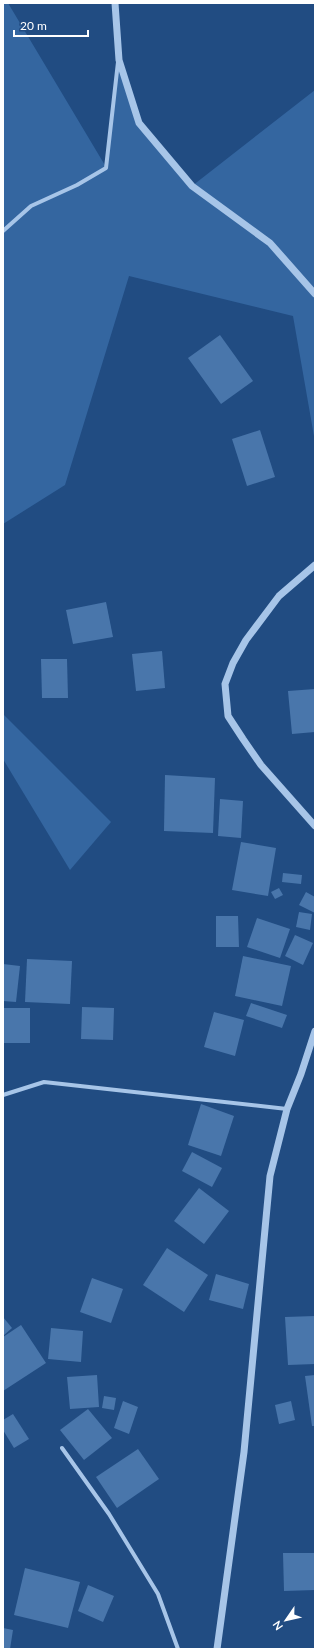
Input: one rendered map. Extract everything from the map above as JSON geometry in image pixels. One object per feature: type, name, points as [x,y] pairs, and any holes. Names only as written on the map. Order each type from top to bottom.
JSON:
[{"type":"street","points":[[3,231],[31,206],[77,185],[106,168],[118,60],[115,3]]},
{"type":"street","points":[[118,60],[139,123],[164,153],[192,186],[270,243],[315,294]]},
{"type":"street","points":[[315,565],[279,596],[246,640],[233,663],[225,684],[228,716],[242,739],[261,765],[315,826]]},
{"type":"street","points":[[217,1649],[244,1452],[270,1176],[287,1109],[301,1074],[315,1031]]},
{"type":"street","points":[[3,1095],[44,1082],[287,1109]]},
{"type":"street","points":[[62,1448],[109,1514],[158,1594],[178,1649]]},
{"type":"shaded area","points":[[3,3],[8,3],[106,167],[119,60],[139,123],[192,186],[315,90],[315,442],[293,316],[129,276],[65,485],[3,524]]},
{"type":"shaded area","points":[[3,714],[111,822],[70,870],[3,759]]},
{"type":"building","points":[[220,335],[253,381],[221,404],[188,358]]},
{"type":"building","points":[[260,430],[275,477],[247,486],[232,439]]},
{"type":"building","points":[[106,602],[113,637],[73,644],[66,610]]},
{"type":"building","points":[[162,651],[165,688],[136,691],[132,654]]},
{"type":"building","points":[[41,659],[67,659],[68,698],[42,698]]},
{"type":"building","points":[[315,689],[315,732],[292,734],[288,691]]},
{"type":"building","points":[[165,775],[215,778],[213,833],[164,831]]},
{"type":"building","points":[[220,799],[243,801],[241,838],[218,836]]},
{"type":"building","points":[[241,842],[276,848],[268,896],[232,890]]},
{"type":"building","points":[[283,873],[302,875],[301,884],[282,882]]},
{"type":"building","points":[[279,888],[283,895],[275,899],[271,892]]},
{"type":"building","points":[[306,892],[315,897],[315,913],[299,905]]},
{"type":"building","points":[[299,912],[312,914],[310,930],[296,927]]},
{"type":"building","points":[[216,916],[238,916],[239,947],[216,947]]},
{"type":"building","points":[[257,918],[290,929],[280,958],[247,947]]},
{"type":"building","points":[[295,935],[313,943],[303,965],[285,956]]},
{"type":"building","points":[[243,956],[291,966],[282,1006],[235,996]]},
{"type":"building","points":[[27,959],[72,961],[70,1004],[25,1002]]},
{"type":"building","points":[[3,964],[20,966],[16,1002],[3,1001]]},
{"type":"building","points":[[251,1003],[287,1015],[282,1028],[246,1016]]},
{"type":"building","points":[[82,1007],[114,1008],[113,1040],[81,1039]]},
{"type":"building","points":[[3,1008],[30,1008],[30,1043],[3,1043]]},
{"type":"building","points":[[214,1012],[244,1020],[235,1056],[204,1047]]},
{"type":"building","points":[[201,1104],[234,1116],[221,1156],[188,1145]]},
{"type":"building","points":[[192,1152],[222,1168],[212,1187],[182,1171]]},
{"type":"building","points":[[199,1188],[229,1211],[204,1244],[174,1221]]},
{"type":"building","points":[[167,1248],[208,1275],[184,1312],[143,1285]]},
{"type":"building","points":[[216,1274],[249,1284],[243,1309],[209,1300]]},
{"type":"building","points":[[92,1278],[123,1289],[111,1323],[80,1312]]},
{"type":"building","points":[[315,1316],[315,1364],[288,1365],[285,1317]]},
{"type":"building","points":[[3,1317],[12,1328],[3,1336]]},
{"type":"building","points":[[21,1325],[46,1363],[3,1391],[3,1337]]},
{"type":"building","points":[[51,1328],[83,1331],[81,1362],[48,1359]]},
{"type":"building","points":[[97,1375],[99,1407],[70,1409],[67,1377]]},
{"type":"building","points":[[315,1375],[315,1426],[312,1426],[305,1376]]},
{"type":"building","points":[[104,1396],[116,1398],[114,1410],[102,1408]]},
{"type":"building","points":[[123,1401],[138,1407],[129,1434],[114,1428]]},
{"type":"building","points":[[291,1401],[295,1420],[279,1424],[275,1405]]},
{"type":"building","points":[[88,1409],[112,1438],[84,1460],[60,1430]]},
{"type":"building","points":[[13,1414],[29,1439],[14,1448],[3,1430],[3,1420]]},
{"type":"building","points":[[138,1449],[159,1479],[117,1508],[96,1477]]},
{"type":"building","points":[[283,1553],[315,1553],[315,1590],[284,1591]]},
{"type":"building","points":[[25,1568],[80,1582],[68,1628],[14,1615]]},
{"type":"building","points":[[88,1585],[114,1596],[103,1622],[78,1611]]},
{"type":"building","points":[[3,1628],[13,1630],[10,1649],[3,1649]]}]
